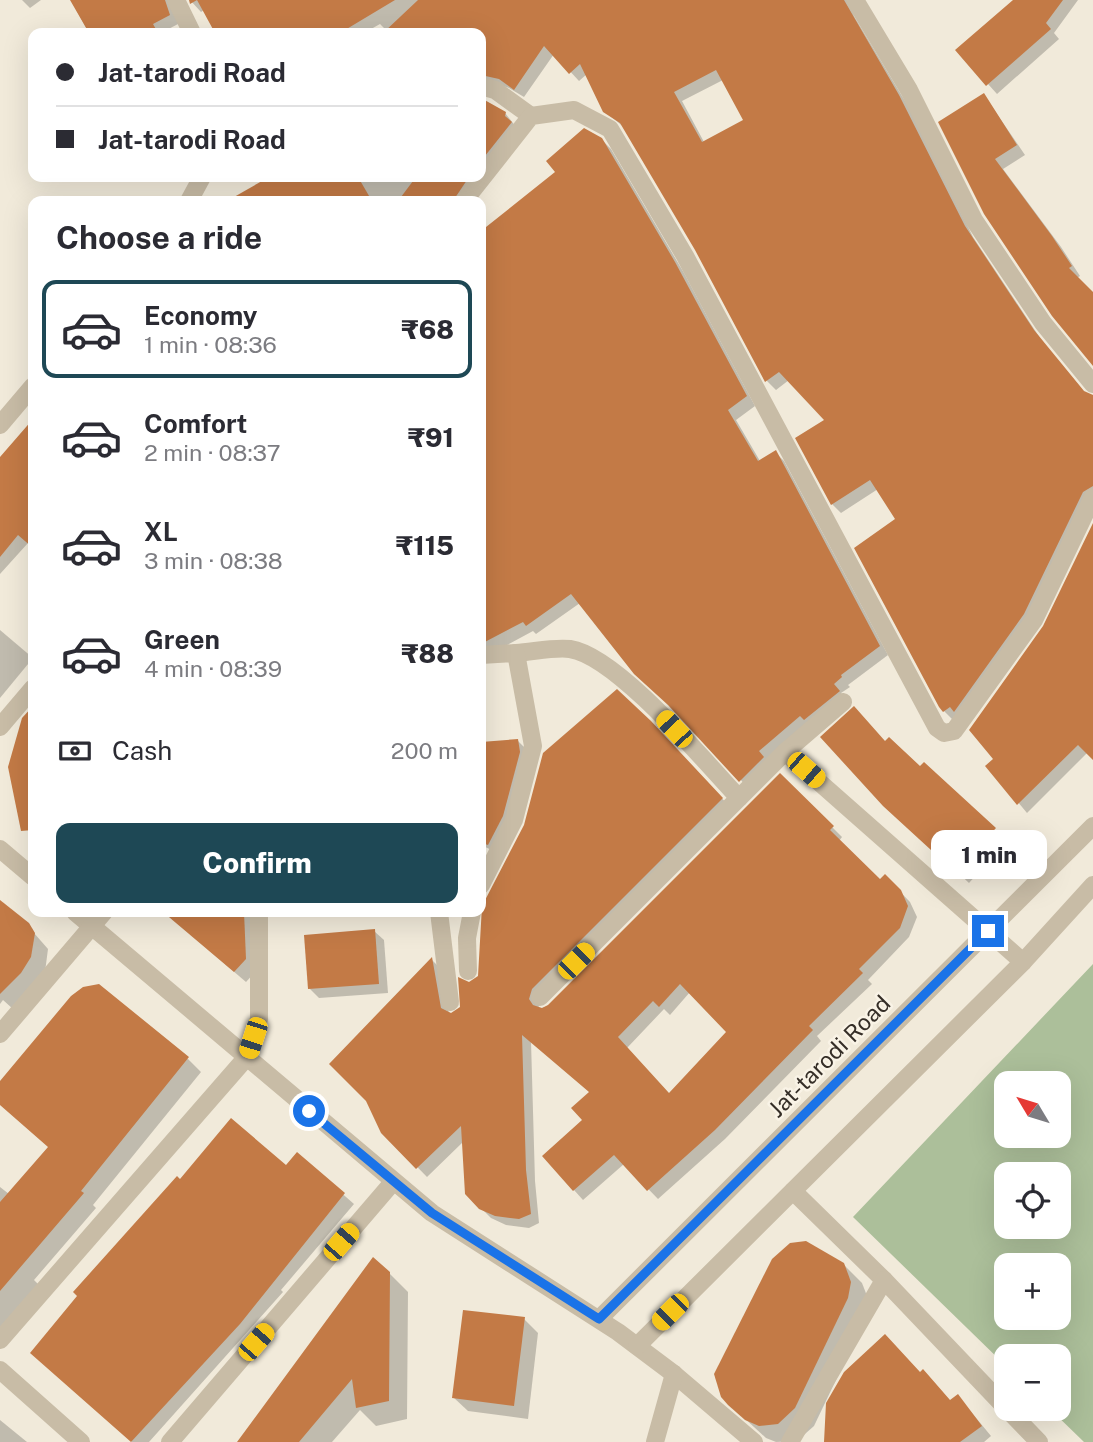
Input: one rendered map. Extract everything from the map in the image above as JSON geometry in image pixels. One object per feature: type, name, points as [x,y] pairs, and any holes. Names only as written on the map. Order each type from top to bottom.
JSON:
[{"type":"street","points":[[176,0],[190,28]]},
{"type":"street","points":[[855,0],[909,90],[974,220],[1043,323],[1093,384]]},
{"type":"street","points":[[486,87],[495,90],[531,116],[575,110],[610,129],[685,256],[937,728],[944,733],[954,731],[1034,620],[1093,497]]},
{"type":"street","points":[[486,173],[531,116]]},
{"type":"street","points":[[468,196],[479,182]]},
{"type":"street","points":[[0,425],[28,392]]},
{"type":"street","points":[[486,655],[570,649],[596,659],[658,712],[739,798]]},
{"type":"street","points":[[486,876],[514,820],[533,746],[516,653]]},
{"type":"street","points":[[0,727],[28,694]]},
{"type":"street","points":[[540,997],[785,752],[843,702]]},
{"type":"street","points":[[785,752],[1023,962]]},
{"type":"street","name":"Jat-tarodi Road","points":[[599,1319],[1093,826]]},
{"type":"street","points":[[0,849],[28,873]]},
{"type":"street","points":[[637,1346],[1023,962],[1093,885]]},
{"type":"street","points":[[81,917],[432,1213],[618,1332],[674,1374],[754,1442]]},
{"type":"street","points":[[0,1034],[100,917]]},
{"type":"street","points":[[0,1340],[246,1058],[259,1019],[259,917]]},
{"type":"street","points":[[440,917],[450,1002]]},
{"type":"street","points":[[468,971],[467,938],[471,917]]},
{"type":"street","points":[[170,1442],[393,1182]]},
{"type":"street","points":[[793,1191],[884,1280],[994,1394]]},
{"type":"street","points":[[790,1442],[884,1280]]},
{"type":"street","points":[[0,1370],[81,1442]]},
{"type":"street","points":[[655,1442],[674,1374]]},
{"type":"street","points":[[1019,1421],[1039,1442]]},
{"type":"green space","points":[[1093,964],[1093,1442],[1084,1442],[1062,1421],[1071,1421],[1071,1344],[994,1344],[994,1354],[853,1217]]},
{"type":"building","points":[[70,0],[165,0],[170,15],[153,24],[155,28],[86,28]]},
{"type":"building","points":[[197,0],[395,0],[348,28],[212,28]]},
{"type":"building","points":[[418,0],[844,0],[899,95],[965,226],[1034,330],[1084,391],[1093,395],[1093,486],[1083,492],[1024,614],[954,712],[950,707],[943,712],[939,707],[854,548],[895,519],[870,480],[831,505],[795,438],[824,420],[779,372],[765,382],[695,250],[620,123],[603,112],[580,64],[569,74],[544,46],[514,90],[499,79],[486,76],[486,28],[388,28]],"holes":[[[716,70],[743,120],[702,142],[674,92]]]},
{"type":"building","points":[[1013,0],[1063,0],[1046,23],[1051,29],[986,86],[955,50]]},
{"type":"building","points":[[984,93],[1017,145],[995,159],[1052,236],[1072,266],[1069,268],[1093,292],[1093,366],[1052,316],[984,214],[938,122]]},
{"type":"building","points":[[486,101],[506,112],[505,116],[512,122],[486,155]]},
{"type":"building","points":[[584,128],[602,138],[675,262],[747,396],[728,410],[758,461],[776,450],[880,646],[841,675],[834,684],[840,691],[804,720],[800,716],[759,751],[764,757],[739,782],[668,705],[634,674],[571,594],[526,626],[523,622],[486,641],[486,227],[555,172],[546,161]]},
{"type":"building","points":[[260,182],[361,182],[369,196],[236,196]]},
{"type":"building","points":[[412,182],[466,182],[456,196],[402,196]]},
{"type":"building","points":[[28,425],[28,544],[18,535],[0,557],[0,457]]},
{"type":"building","points":[[1093,523],[1093,760],[1078,745],[1017,805],[985,766],[993,759],[969,730],[1043,626]]},
{"type":"building","points":[[617,689],[723,798],[532,989],[529,999],[533,1005],[542,1008],[780,773],[834,826],[830,830],[880,879],[885,874],[901,890],[908,906],[900,928],[859,969],[863,973],[809,1026],[813,1030],[715,1130],[647,1191],[614,1155],[573,1191],[542,1156],[582,1120],[571,1108],[589,1092],[522,1035],[526,1170],[531,1214],[519,1219],[495,1216],[479,1209],[465,1194],[461,1126],[416,1169],[381,1133],[366,1101],[329,1064],[432,957],[441,1008],[451,1013],[460,1007],[458,977],[469,982],[478,976],[481,917],[486,917],[486,898],[524,825],[543,753]],"holes":[[[680,984],[726,1032],[669,1093],[618,1037],[653,1001],[659,1007]]]},
{"type":"building","points":[[854,706],[885,741],[889,737],[920,766],[924,762],[996,828],[955,872],[883,806],[820,737]]},
{"type":"building","points":[[28,711],[28,830],[21,831],[8,767],[22,718]]},
{"type":"building","points":[[518,739],[520,752],[503,816],[488,845],[486,844],[486,742]]},
{"type":"building","points":[[0,900],[29,923],[35,933],[31,957],[21,973],[0,994]]},
{"type":"building","points":[[169,917],[244,917],[246,959],[234,972]]},
{"type":"building","points":[[375,929],[379,984],[308,989],[304,935]]},
{"type":"building","points":[[99,984],[189,1057],[81,1191],[84,1193],[0,1291],[0,1202],[48,1147],[0,1105],[0,1081],[71,996],[83,987]]},
{"type":"building","points":[[231,1118],[286,1165],[297,1152],[345,1193],[240,1324],[131,1442],[30,1353],[77,1296],[73,1292],[177,1176],[180,1179]]},
{"type":"building","points":[[806,1241],[844,1263],[851,1282],[848,1298],[795,1408],[778,1424],[759,1426],[745,1420],[721,1397],[714,1374],[772,1259],[790,1243]]},
{"type":"building","points":[[373,1257],[390,1272],[389,1401],[356,1408],[352,1379],[299,1442],[237,1442]]},
{"type":"building","points":[[463,1310],[525,1317],[514,1406],[452,1398]]},
{"type":"building","points":[[885,1334],[920,1372],[923,1369],[950,1400],[958,1394],[982,1426],[960,1442],[824,1442],[826,1403],[844,1372]]},
{"type":"route","points":[[309,1111],[432,1213],[599,1319],[988,931]]}]
